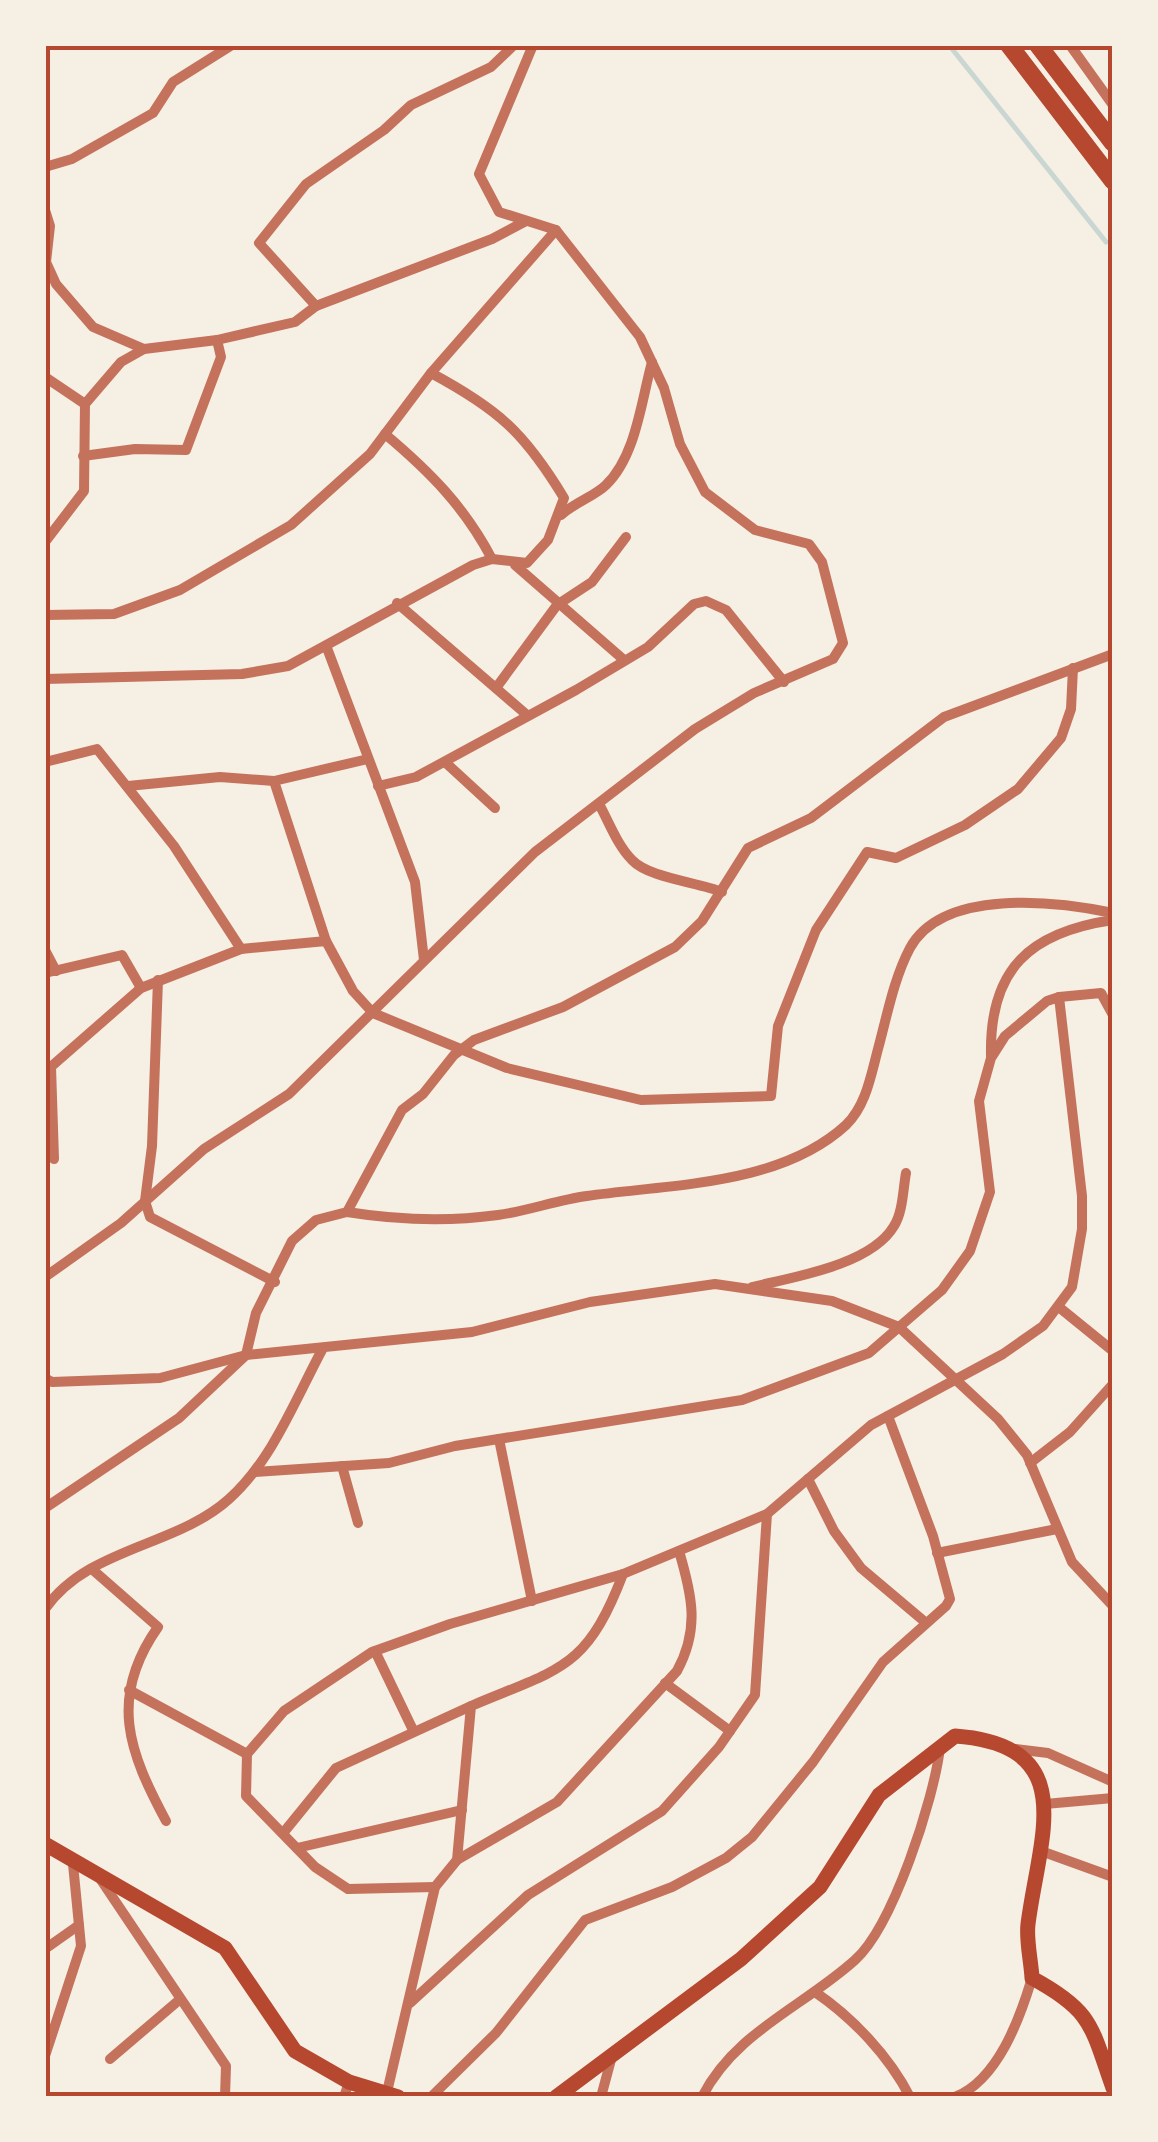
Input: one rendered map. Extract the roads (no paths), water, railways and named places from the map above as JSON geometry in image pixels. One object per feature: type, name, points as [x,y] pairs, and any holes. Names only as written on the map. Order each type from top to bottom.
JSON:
[{"type":"main road","points":[[1009,45],[1113,181]]},
{"type":"main road","points":[[1038,45],[1113,143]]},
{"type":"main road","points":[[556,2097],[741,1959],[820,1887],[879,1794],[955,1736],[987,1738],[1015,1749],[1031,1763],[1045,1804],[1027,1928],[1032,1978],[1072,2000],[1089,2020],[1113,2088]]},
{"type":"main road","points":[[45,1844],[73,1864],[225,1948],[295,2051],[346,2090],[392,2094]]},
{"type":"street","points":[[45,166],[72,159],[152,112],[173,82],[232,45]]},
{"type":"street","points":[[316,306],[259,243],[306,184],[384,130],[411,105],[491,67],[514,45]]},
{"type":"street","points":[[45,1277],[145,1202],[204,1149],[288,1094],[535,852],[695,729],[754,693],[832,659],[843,644],[822,562],[809,544],[755,530],[705,492],[680,444],[640,337],[556,230],[499,212],[479,174],[533,45]]},
{"type":"street","points":[[1070,45],[1113,105]]},
{"type":"street","points":[[45,210],[50,226],[46,262],[56,284],[93,326],[144,349]]},
{"type":"street","points":[[45,542],[84,490],[85,404],[121,362],[144,349],[217,340],[295,322],[316,306],[439,260],[526,221]]},
{"type":"street","points":[[45,615],[114,614],[180,590],[291,525],[334,490],[386,434],[430,373],[556,230]]},
{"type":"street","points":[[83,456],[135,449],[186,450],[221,357],[217,340]]},
{"type":"street","points":[[560,515],[582,496],[603,488],[624,462],[652,362]]},
{"type":"street","points":[[45,679],[242,674],[288,666],[327,648],[397,603],[425,595],[473,565],[492,559],[528,564],[548,540],[564,498],[530,447],[501,414],[430,373]]},
{"type":"street","points":[[45,377],[85,404]]},
{"type":"street","points":[[386,434],[443,483],[470,517],[492,559]]},
{"type":"street","points":[[496,688],[556,605],[592,582],[626,537]]},
{"type":"street","points":[[515,565],[556,605],[624,660]]},
{"type":"street","points":[[378,786],[416,777],[648,647],[694,604],[706,601],[726,610],[784,682]]},
{"type":"street","points":[[397,603],[527,715]]},
{"type":"street","points":[[327,648],[415,882],[424,960]]},
{"type":"street","points":[[347,1212],[402,1110],[474,1040],[563,1007],[676,947],[722,892],[748,848],[811,818],[944,716],[1113,654]]},
{"type":"street","points":[[274,781],[326,941],[353,991],[373,1014],[507,1068],[641,1100],[771,1096],[778,1026],[816,930],[867,852],[896,858],[965,826],[1018,788],[1061,738],[1071,709],[1073,668]]},
{"type":"street","points":[[45,762],[97,748],[222,914],[241,949]]},
{"type":"street","points":[[128,786],[220,778],[274,781],[368,759]]},
{"type":"street","points":[[445,762],[496,808]]},
{"type":"street","points":[[599,804],[633,862],[649,872],[694,880],[722,892]]},
{"type":"street","points":[[45,1508],[179,1418],[246,1355],[256,1313],[276,1282],[292,1241],[316,1220],[347,1212],[404,1220],[499,1215],[578,1198],[634,1193],[757,1170],[807,1150],[849,1122],[866,1094],[897,982],[911,947],[930,922],[956,909],[1008,905],[1082,906],[1113,916]]},
{"type":"street","points":[[255,1472],[388,1463],[499,1439],[742,1400],[869,1354],[942,1290],[970,1251],[990,1192],[980,1101],[991,1058],[990,1022],[1014,964],[1046,936],[1113,916]]},
{"type":"street","points":[[54,1159],[48,1070],[140,988],[241,949],[326,941]]},
{"type":"street","points":[[45,950],[51,972],[122,955],[140,988]]},
{"type":"street","points":[[158,980],[152,1146],[145,1202],[150,1217],[276,1282]]},
{"type":"street","points":[[991,1058],[1006,1036],[1046,1001],[1101,993],[1113,1014]]},
{"type":"street","points":[[435,1888],[348,1889],[314,1868],[246,1796],[248,1754],[284,1711],[375,1651],[623,1574],[767,1514],[888,1416],[1029,1336],[1060,1308],[1072,1287],[1082,1229],[1082,1196],[1059,998]]},
{"type":"street","points":[[747,1288],[824,1270],[881,1244],[897,1223],[906,1173]]},
{"type":"street","points":[[45,1378],[52,1382],[160,1378],[246,1355],[472,1332],[590,1302],[715,1284],[832,1302],[899,1327],[998,1419],[1030,1463],[1072,1562],[1113,1606]]},
{"type":"street","points":[[1060,1308],[1113,1351]]},
{"type":"street","points":[[45,1609],[59,1589],[227,1502],[255,1472],[323,1348]]},
{"type":"street","points":[[1030,1463],[1070,1432],[1113,1384]]},
{"type":"street","points":[[432,2097],[496,2033],[585,1920],[672,1887],[726,1858],[752,1837],[813,1762],[883,1662],[950,1599],[888,1416]]},
{"type":"street","points":[[499,1439],[532,1602]]},
{"type":"street","points":[[342,1466],[358,1523]]},
{"type":"street","points":[[808,1479],[834,1531],[860,1568],[925,1622]]},
{"type":"street","points":[[409,2003],[528,1896],[662,1812],[730,1731],[755,1695],[767,1514]]},
{"type":"street","points":[[937,1552],[1057,1529]]},
{"type":"street","points":[[392,2094],[435,1888],[458,1860],[558,1802],[665,1683],[690,1647],[694,1603],[678,1551]]},
{"type":"street","points":[[93,1570],[158,1627],[141,1651],[130,1690],[134,1760],[166,1821]]},
{"type":"street","points":[[284,1832],[336,1768],[413,1730],[573,1662],[606,1619],[623,1574]]},
{"type":"street","points":[[375,1651],[413,1730]]},
{"type":"street","points":[[665,1683],[730,1731]]},
{"type":"street","points":[[130,1690],[248,1754]]},
{"type":"street","points":[[458,1860],[471,1706]]},
{"type":"street","points":[[702,2097],[739,2044],[815,1992],[859,1956],[883,1917],[931,1795],[940,1748]]},
{"type":"street","points":[[1015,1749],[1048,1753],[1113,1782]]},
{"type":"street","points":[[1045,1804],[1113,1798]]},
{"type":"street","points":[[297,1848],[462,1810]]},
{"type":"street","points":[[1041,1851],[1113,1877]]},
{"type":"street","points":[[45,2056],[81,1946],[73,1864]]},
{"type":"street","points":[[97,1874],[178,2000],[226,2066],[225,2097]]},
{"type":"street","points":[[45,1948],[79,1925]]},
{"type":"street","points":[[955,2097],[991,2064],[1008,2039],[1032,1978]]},
{"type":"street","points":[[815,1992],[844,2012],[900,2078],[910,2097]]},
{"type":"street","points":[[110,2058],[178,2000]]},
{"type":"street","points":[[601,2097],[612,2055]]},
{"type":"waterway","points":[[949,45],[1106,242]]}]
